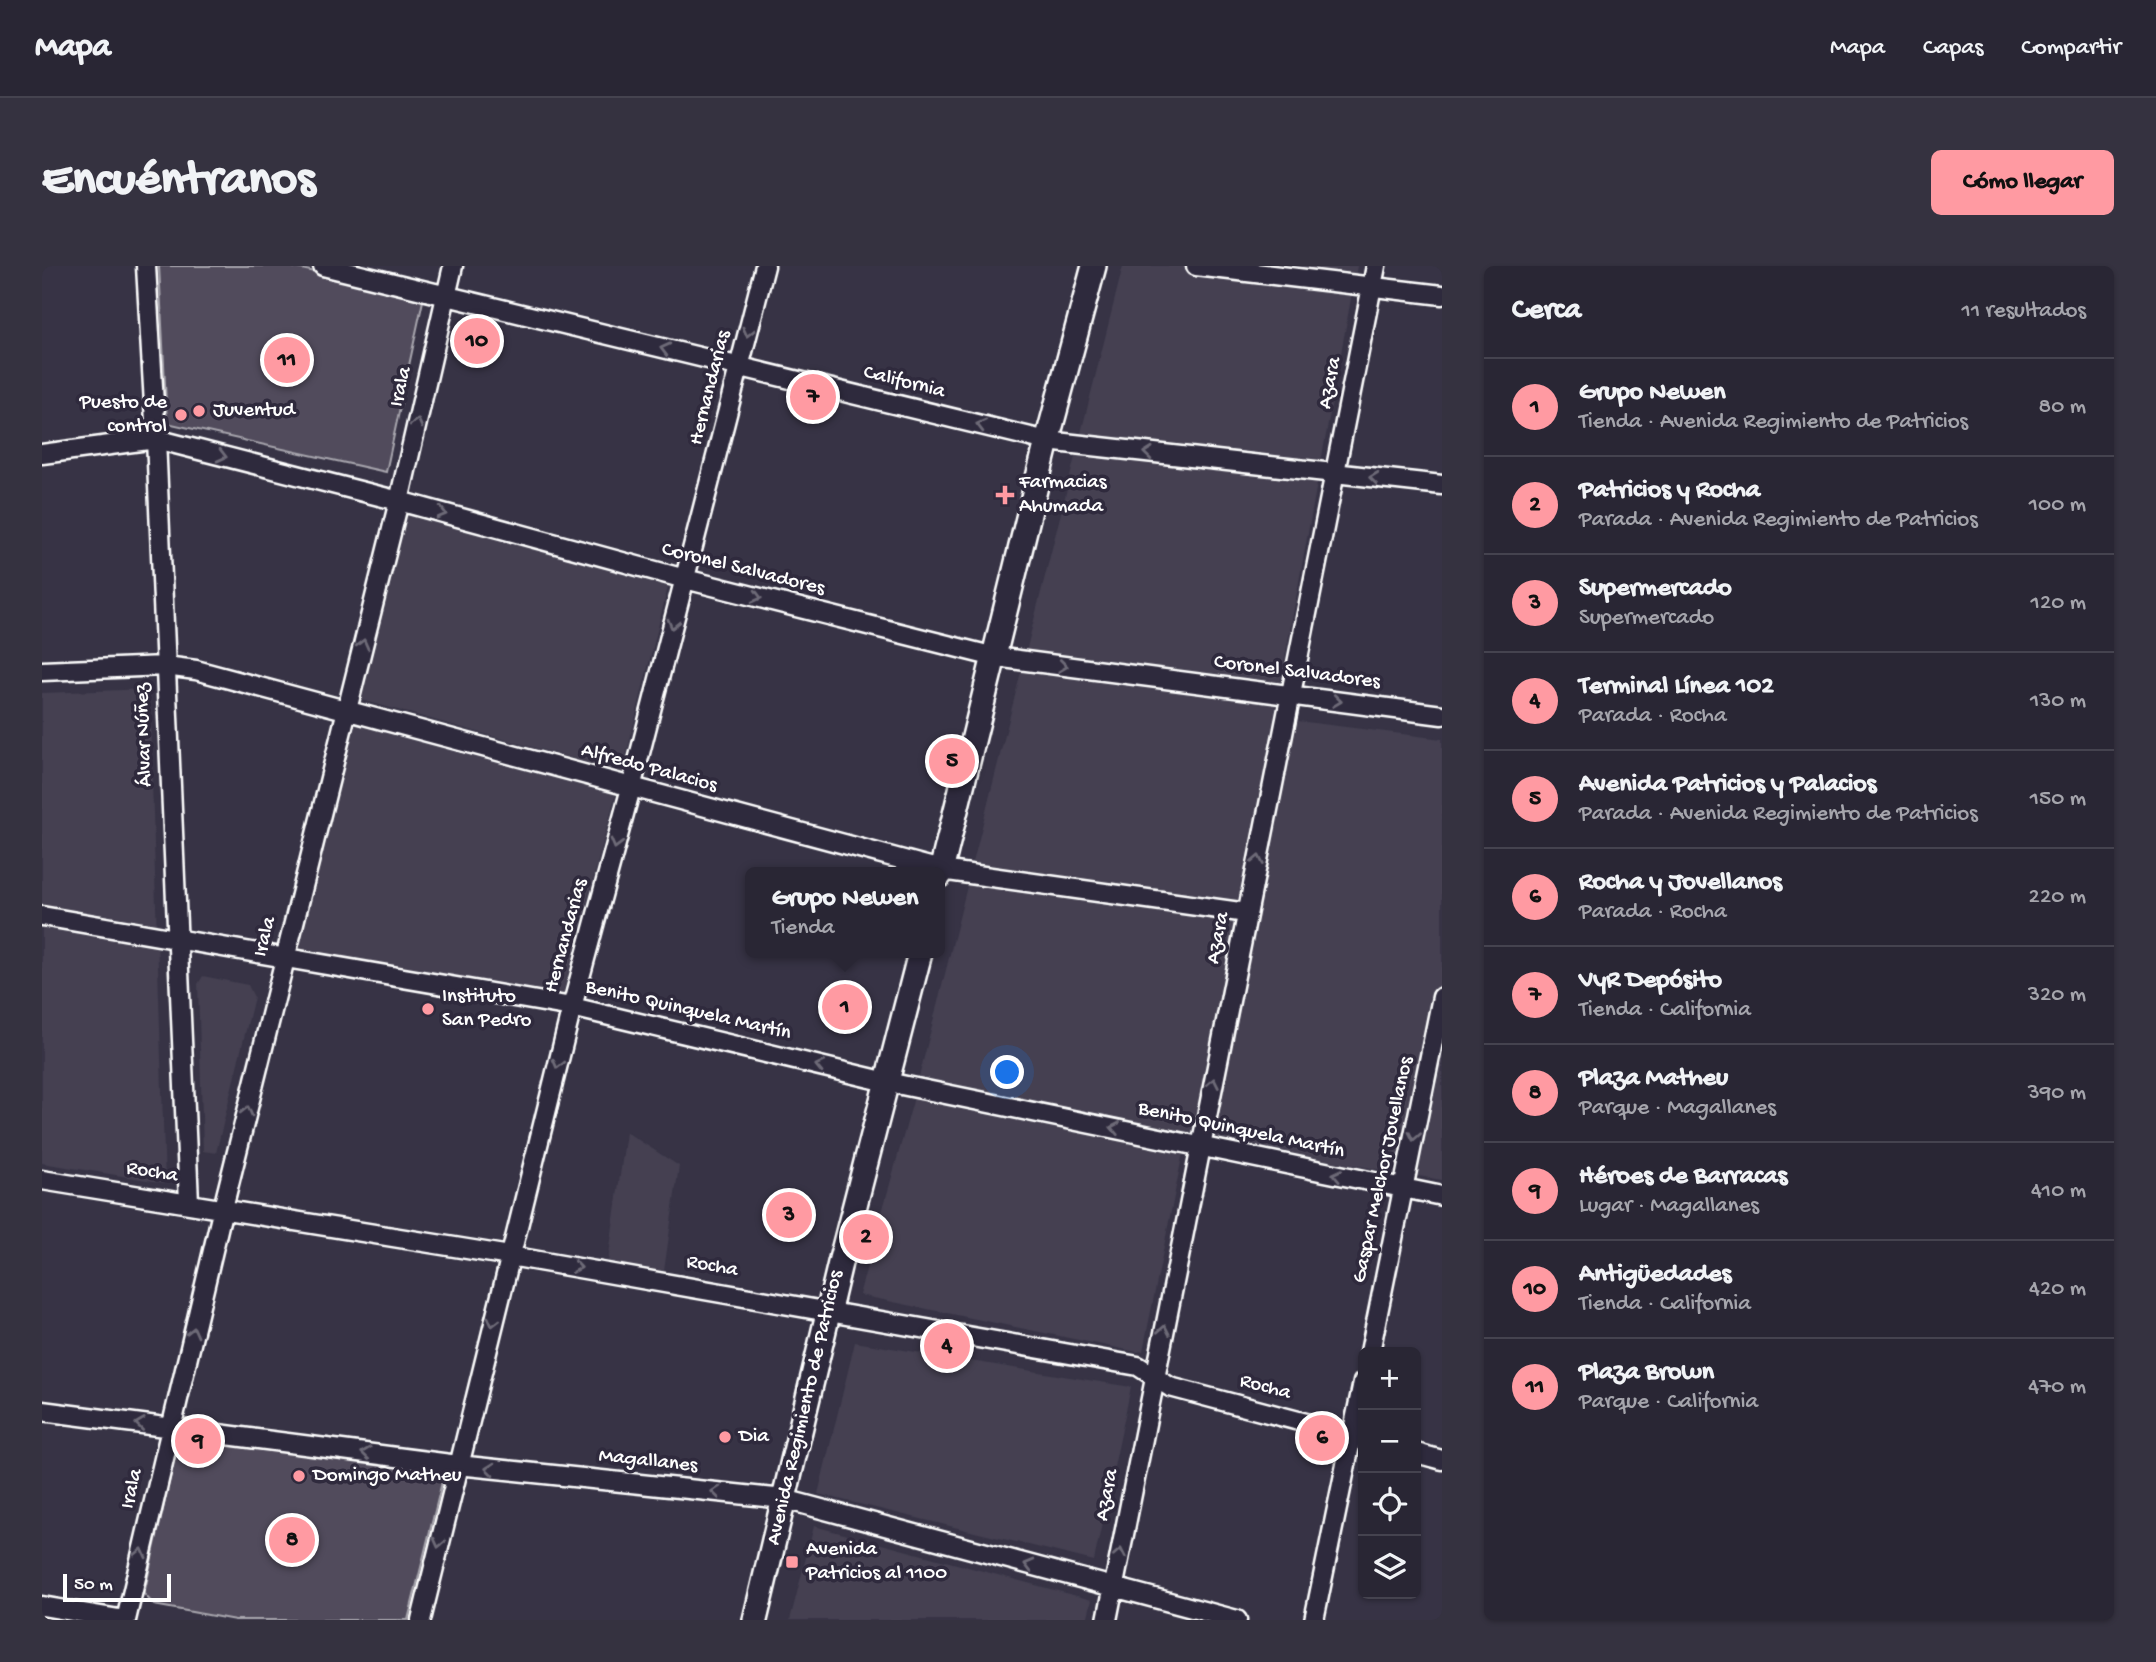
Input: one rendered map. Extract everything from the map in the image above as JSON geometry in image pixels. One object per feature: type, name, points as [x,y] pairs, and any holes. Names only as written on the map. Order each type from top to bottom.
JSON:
[{"type":"main road","points":[[942,867],[1047,441],[1094,266]]},
{"type":"main road","name":"Avenida Regimiento de Patricios","points":[[755,1620],[829,1310],[919,958]]},
{"type":"street","name":"Álvar Núñez","points":[[146,266],[189,1202]]},
{"type":"street","name":"California","points":[[323,266],[1047,441],[1442,485]]},
{"type":"street","name":"Irala","points":[[125,1620],[223,1208],[399,501],[453,266]]},
{"type":"street","name":"Hernandarias","points":[[421,1620],[572,1007],[765,266]]},
{"type":"street","points":[[1196,266],[1442,295]]},
{"type":"street","name":"Azara","points":[[1107,1620],[1376,266]]},
{"type":"street","name":"Coronel Salvadores","points":[[42,454],[156,439],[399,501],[685,579],[995,657],[1442,715]]},
{"type":"street","name":"Alfredo Palacios","points":[[42,671],[165,666],[195,670],[918,867]]},
{"type":"street","name":"Alfredo Palacios","points":[[945,874],[1247,913]]},
{"type":"street","name":"Benito Quinquela Martín","points":[[42,916],[572,1007],[887,1082],[1442,1196]]},
{"type":"street","name":"Gaspar Melchor Jovellanos","points":[[1371,1347],[1442,997]]},
{"type":"street","name":"Rocha","points":[[42,1180],[189,1202],[829,1310],[1138,1366],[1170,1387],[1358,1437]]},
{"type":"street","name":"Magallanes","points":[[42,1411],[458,1465],[784,1499],[1237,1620]]},
{"type":"street","points":[[1314,1620],[1358,1437]]},
{"type":"street","points":[[1421,1454],[1442,1460]]},
{"type":"street","points":[[42,1606],[125,1620]]},
{"type":"shaded area","points":[[159,266],[288,266],[424,296],[386,472],[167,423]]},
{"type":"shaded area","points":[[1123,266],[1357,266],[1274,718],[1442,739],[1442,1180],[1186,1137],[1143,1351],[1137,1352],[859,1295],[913,1101]]},
{"type":"shaded area","points":[[406,506],[671,575],[622,772],[358,699]]},
{"type":"shaded area","points":[[149,689],[165,1183],[42,1163],[42,693]]},
{"type":"shaded area","points":[[356,718],[618,786],[563,994],[295,948]]},
{"type":"shaded area","points":[[203,976],[248,985],[254,997],[216,1153],[203,1151],[198,984]]},
{"type":"shaded area","points":[[626,1132],[679,1166],[664,1271],[608,1262]]},
{"type":"shaded area","points":[[855,1342],[1131,1387],[1094,1561],[818,1494]]},
{"type":"shaded area","points":[[189,1433],[436,1466],[443,1478],[408,1620],[235,1620],[154,1605],[144,1594],[179,1438]]},
{"type":"shaded area","points":[[814,1526],[1092,1600],[1087,1620],[790,1620]]},
{"type":"place","name":"Antigüedades","points":[[477,341]]},
{"type":"place","name":"Plaza Brown","points":[[287,360]]},
{"type":"place","name":"VyR Depósito","points":[[813,397]]},
{"type":"place","name":"Juventud","points":[[199,411]]},
{"type":"place","name":"Puesto de control","points":[[181,415]]},
{"type":"place","name":"Farmacias Ahumada","points":[[1005,495]]},
{"type":"place","name":"Avenida Patricios y Palacios","points":[[952,761]]},
{"type":"place","name":"Grupo Newen","points":[[845,1007]]},
{"type":"place","name":"Instituto San Pedro","points":[[428,1009]]},
{"type":"place","name":"Supermercado","points":[[789,1215]]},
{"type":"place","name":"Patricios y Rocha","points":[[866,1237]]},
{"type":"place","name":"Terminal Línea 102","points":[[947,1346]]},
{"type":"place","name":"Dia","points":[[725,1437]]},
{"type":"place","name":"Rocha y Jovellanos","points":[[1322,1438]]},
{"type":"place","name":"Héroes de Barracas","points":[[198,1441]]},
{"type":"place","name":"Domingo Matheu","points":[[299,1476]]},
{"type":"place","name":"Plaza Matheu","points":[[292,1540]]},
{"type":"place","name":"Avenida Patricios al 1100","points":[[792,1562]]}]
